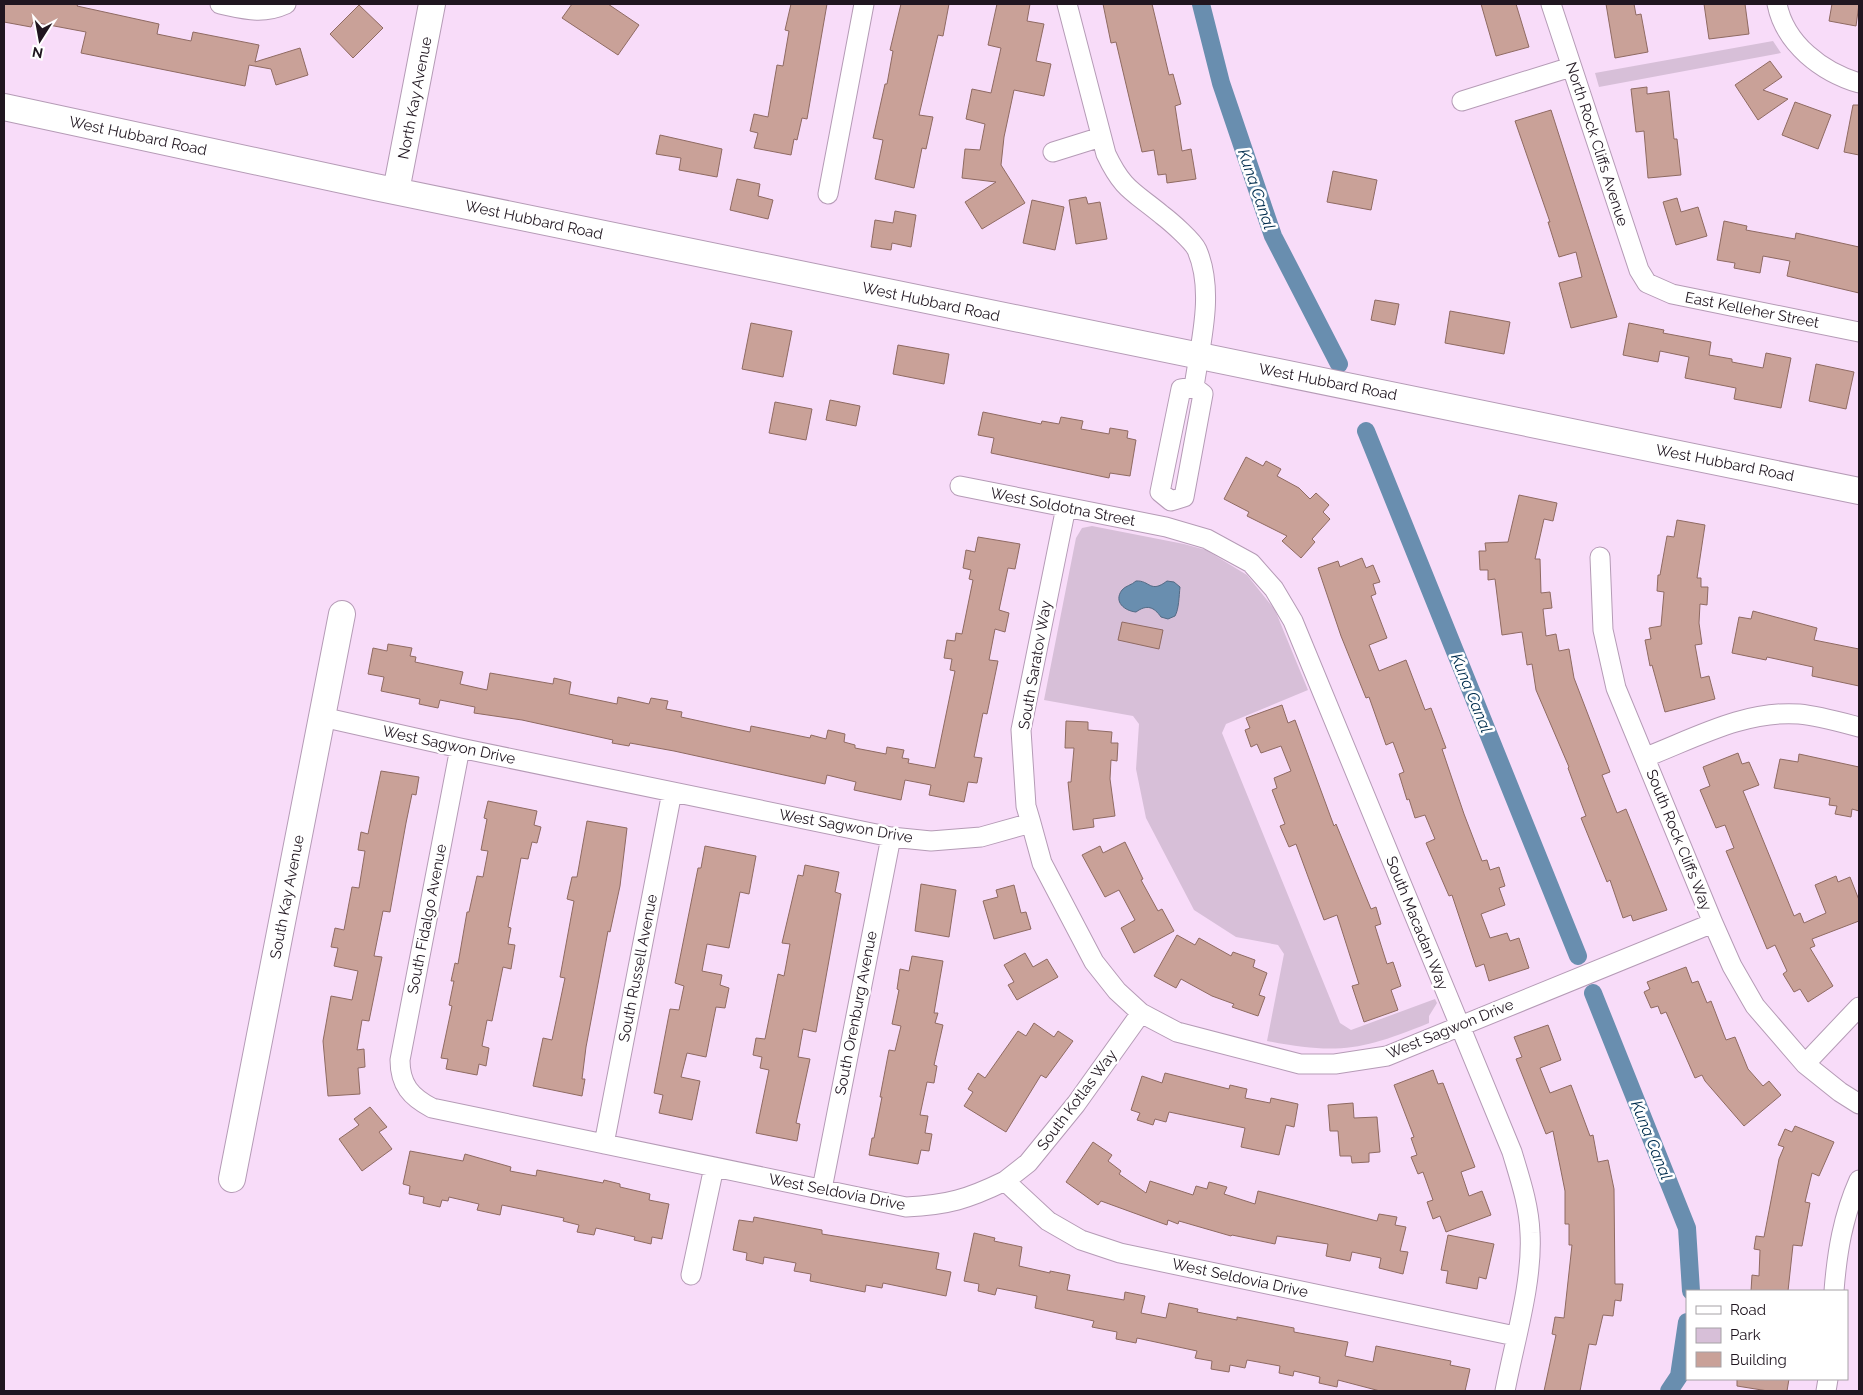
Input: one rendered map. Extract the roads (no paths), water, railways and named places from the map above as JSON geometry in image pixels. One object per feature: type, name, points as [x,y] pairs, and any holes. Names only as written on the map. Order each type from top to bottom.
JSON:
[{"type":"street","points":[[220,4],[258,12],[273,10],[286,4]]},
{"type":"street","name":"North Kay Avenue","points":[[396,191],[432,4]]},
{"type":"street","points":[[828,194],[864,4]]},
{"type":"street","points":[[1067,4],[1101,137],[1115,174],[1125,187],[1164,216],[1197,249],[1204,279],[1204,323],[1194,387],[1204,394],[1184,497],[1171,501],[1166,527]]},
{"type":"street","name":"North Rock Cliffs Avenue","points":[[1551,4],[1639,270],[1647,283]]},
{"type":"street","points":[[1777,4],[1778,12],[1793,40],[1813,60],[1837,76],[1859,83]]},
{"type":"street","points":[[1462,101],[1571,67]]},
{"type":"street","name":"West Hubbard Road","points":[[4,107],[396,191],[1859,491]]},
{"type":"street","points":[[1053,152],[1101,137]]},
{"type":"street","name":"East Kelleher Street","points":[[1647,283],[1672,294],[1859,332]]},
{"type":"street","name":"West Soldotna Street","points":[[960,486],[1166,527]]},
{"type":"street","name":"South Saratov Way","points":[[1030,823],[1026,806],[1021,730],[1066,507]]},
{"type":"street","name":"South Macadan Way","points":[[1166,527],[1207,539],[1251,563],[1274,588],[1293,621],[1512,1152],[1526,1199],[1530,1234],[1529,1269],[1505,1391]]},
{"type":"street","name":"South Rock Cliffs Way","points":[[1600,557],[1603,630],[1616,688],[1713,923]]},
{"type":"street","name":"South Kay Avenue","points":[[232,1179],[342,614]]},
{"type":"street","points":[[1646,757],[1743,718],[1772,714],[1800,714],[1859,727]]},
{"type":"street","name":"West Sagwon Drive","points":[[322,717],[460,748],[891,837],[931,841],[981,837],[1030,823],[1042,863],[1094,962],[1117,991],[1142,1013],[1177,1032],[1300,1064],[1335,1064],[1387,1056],[1713,923]]},
{"type":"street","name":"South Fidalgo Avenue","points":[[406,1088],[400,1074],[400,1060],[460,748]]},
{"type":"street","name":"South Russell Avenue","points":[[604,1144],[672,792]]},
{"type":"street","name":"South Orenburg Avenue","points":[[822,1190],[891,837]]},
{"type":"street","points":[[1713,923],[1732,966],[1755,1006],[1805,1064],[1840,1092],[1859,1104]]},
{"type":"street","points":[[1805,1064],[1859,1007]]},
{"type":"street","name":"South Kotlas Way","points":[[1005,1181],[1028,1163],[1064,1119],[1142,1013]]},
{"type":"street","name":"West Seldovia Drive","points":[[406,1088],[417,1100],[432,1108],[906,1207],[939,1206],[970,1198],[1005,1181],[1048,1221],[1082,1240],[1120,1253],[1515,1336]]},
{"type":"street","points":[[691,1275],[714,1167]]},
{"type":"street","points":[[1834,1290],[1837,1253],[1848,1205],[1859,1180]]},
{"type":"water","points":[[1136,581],[1157,586],[1167,581],[1174,582],[1180,587],[1175,616],[1168,619],[1161,617],[1156,611],[1147,607],[1136,612],[1124,608],[1120,602],[1120,594],[1123,589]]},
{"type":"waterway","name":"Kuna Canal","points":[[1201,4],[1221,83],[1273,236],[1339,364]]},
{"type":"waterway","name":"Kuna Canal","points":[[1366,431],[1578,956]]},
{"type":"waterway","name":"Kuna Canal","points":[[1593,993],[1687,1228],[1691,1290]]},
{"type":"waterway","name":"Kuna Canal","points":[[1669,1391],[1679,1376],[1686,1329]]}]
